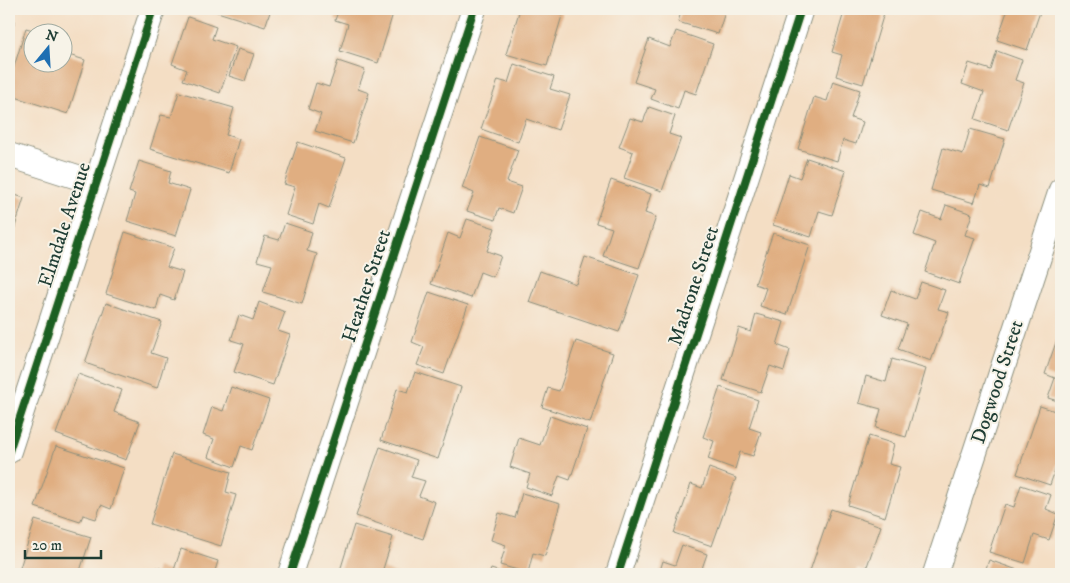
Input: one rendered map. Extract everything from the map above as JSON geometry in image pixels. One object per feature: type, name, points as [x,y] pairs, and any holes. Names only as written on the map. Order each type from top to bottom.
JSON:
[{"type":"street","name":"Elmdale Avenue","points":[[9,452],[153,9]]},
{"type":"street","name":"Heather Street","points":[[290,574],[474,9]]},
{"type":"street","name":"Madrone Street","points":[[618,574],[801,9]]},
{"type":"street","points":[[9,155],[96,183]]},
{"type":"street","name":"Dogwood Street","points":[[935,574],[1061,190]]},
{"type":"building","points":[[208,9],[271,9],[265,27]]},
{"type":"building","points":[[339,9],[394,10],[378,63],[340,51],[348,24],[335,20]]},
{"type":"building","points":[[520,9],[564,9],[547,66],[506,54]]},
{"type":"building","points":[[682,9],[726,9],[718,34],[678,22]]},
{"type":"building","points":[[845,9],[870,9],[884,13],[863,84],[836,76],[842,55],[832,52]]},
{"type":"building","points":[[1008,9],[1041,9],[1027,50],[997,40]]},
{"type":"building","points":[[188,17],[216,27],[212,39],[236,47],[220,93],[183,80],[187,70],[172,64]]},
{"type":"building","points":[[9,19],[15,21],[9,39]]},
{"type":"building","points":[[676,31],[713,44],[696,94],[684,90],[678,109],[651,99],[655,89],[634,82],[649,39],[670,47]]},
{"type":"building","points":[[22,41],[22,72],[72,72],[72,56],[85,60],[68,114],[9,95],[9,83]]},
{"type":"building","points":[[238,49],[254,54],[245,81],[229,76]]},
{"type":"building","points":[[997,51],[1022,60],[1015,80],[1024,83],[1008,130],[975,119],[984,92],[962,84],[969,63],[991,70]]},
{"type":"building","points":[[338,61],[365,70],[358,89],[369,93],[353,143],[315,131],[321,114],[308,109],[316,83],[329,87]]},
{"type":"building","points":[[514,64],[554,77],[550,89],[570,95],[558,130],[526,119],[518,142],[481,129],[498,80],[508,83]]},
{"type":"building","points":[[833,81],[860,90],[851,118],[863,122],[856,144],[843,140],[837,161],[798,149],[814,97],[827,101]]},
{"type":"building","points":[[179,92],[234,108],[226,135],[239,139],[229,173],[150,149],[161,115],[171,117]]},
{"type":"building","points":[[649,107],[675,116],[669,134],[681,138],[662,191],[624,178],[633,152],[619,147],[630,118],[643,122]]},
{"type":"building","points":[[970,129],[1005,139],[990,188],[980,185],[974,203],[931,190],[943,148],[963,154]]},
{"type":"building","points":[[480,137],[518,150],[507,182],[522,187],[513,213],[499,208],[495,220],[467,211],[474,193],[462,188]]},
{"type":"building","points":[[298,142],[346,158],[329,208],[319,204],[313,224],[286,215],[295,187],[284,184]]},
{"type":"building","points":[[807,158],[846,171],[832,215],[819,211],[811,237],[773,225],[789,174],[800,178]]},
{"type":"building","points":[[139,161],[171,171],[168,183],[190,190],[176,236],[127,221],[135,194],[129,192]]},
{"type":"building","points":[[611,180],[651,194],[645,213],[656,217],[639,268],[603,256],[612,228],[596,223]]},
{"type":"building","points":[[9,193],[24,198],[9,246]]},
{"type":"building","points":[[946,205],[972,214],[965,235],[975,238],[959,284],[925,272],[935,243],[914,235],[922,212],[941,219]]},
{"type":"building","points":[[467,219],[495,228],[487,251],[501,256],[493,277],[480,272],[471,298],[431,284],[448,233],[460,238]]},
{"type":"building","points":[[285,223],[312,232],[307,251],[317,254],[302,304],[263,292],[272,265],[257,261],[265,236],[279,240]]},
{"type":"building","points":[[125,232],[174,248],[167,267],[183,272],[174,300],[160,295],[156,310],[106,294]]},
{"type":"building","points":[[773,233],[810,245],[787,315],[760,306],[766,288],[755,284]]},
{"type":"building","points":[[585,257],[639,275],[619,332],[529,302],[540,271],[576,284]]},
{"type":"building","points":[[921,282],[945,290],[938,309],[949,312],[931,361],[898,349],[907,324],[882,315],[891,290],[915,299]]},
{"type":"building","points":[[429,292],[468,305],[444,374],[417,365],[424,347],[412,342]]},
{"type":"building","points":[[259,302],[285,312],[278,331],[290,335],[273,385],[234,372],[244,344],[231,340],[239,315],[253,320]]},
{"type":"building","points":[[106,303],[162,322],[151,353],[166,358],[157,388],[85,363]]},
{"type":"building","points":[[756,314],[784,322],[777,345],[790,350],[784,371],[770,366],[761,392],[723,380],[739,328],[751,332]]},
{"type":"building","points":[[1061,328],[1061,402],[1048,398],[1055,378],[1045,374]]},
{"type":"building","points":[[576,341],[613,353],[590,423],[542,407],[548,388],[559,391]]},
{"type":"building","points":[[892,359],[926,369],[906,437],[876,428],[881,409],[859,403],[866,376],[886,382]]},
{"type":"building","points":[[415,372],[461,387],[438,459],[381,440],[397,389],[408,392]]},
{"type":"building","points":[[78,374],[122,390],[114,412],[140,422],[126,460],[56,434]]},
{"type":"building","points":[[231,387],[269,400],[252,450],[241,446],[234,467],[208,457],[214,439],[203,435],[212,407],[223,411]]},
{"type":"building","points":[[720,387],[758,400],[749,428],[761,432],[753,456],[740,452],[735,469],[708,459],[714,441],[703,437]]},
{"type":"building","points":[[1040,406],[1061,413],[1061,453],[1050,485],[1017,474]]},
{"type":"building","points":[[550,416],[587,429],[570,480],[559,476],[552,496],[526,487],[530,474],[510,467],[519,438],[540,445]]},
{"type":"building","points":[[869,436],[894,444],[889,464],[900,467],[885,517],[848,505]]},
{"type":"building","points":[[56,446],[124,468],[111,509],[101,505],[96,519],[83,515],[80,522],[35,507]]},
{"type":"building","points":[[380,447],[417,460],[411,477],[425,481],[419,496],[435,502],[423,539],[356,516]]},
{"type":"building","points":[[172,454],[231,472],[226,492],[236,495],[221,546],[150,524]]},
{"type":"building","points":[[709,468],[736,478],[712,546],[674,533],[691,484],[702,488]]},
{"type":"building","points":[[1021,485],[1051,495],[1046,509],[1058,514],[1049,540],[1034,535],[1025,563],[989,552],[1005,504],[1014,507]]},
{"type":"building","points":[[522,493],[560,504],[545,556],[533,553],[528,573],[500,565],[506,545],[491,540],[499,513],[515,518]]},
{"type":"building","points":[[831,509],[881,526],[865,572],[857,569],[855,574],[809,574]]},
{"type":"building","points":[[35,520],[91,537],[79,574],[18,574]]},
{"type":"building","points":[[354,525],[393,537],[383,569],[398,574],[339,574]]},
{"type":"building","points":[[682,545],[707,554],[700,574],[659,574],[663,561],[675,565]]},
{"type":"building","points":[[181,549],[218,561],[214,574],[155,574],[157,567],[173,573]]},
{"type":"building","points":[[989,560],[1029,574],[984,574]]},
{"type":"building","points":[[491,569],[507,574],[489,574]]},
{"type":"cycle path","points":[[9,451],[153,9]]},
{"type":"cycle path","points":[[290,574],[474,9]]},
{"type":"cycle path","points":[[618,574],[801,9]]}]
